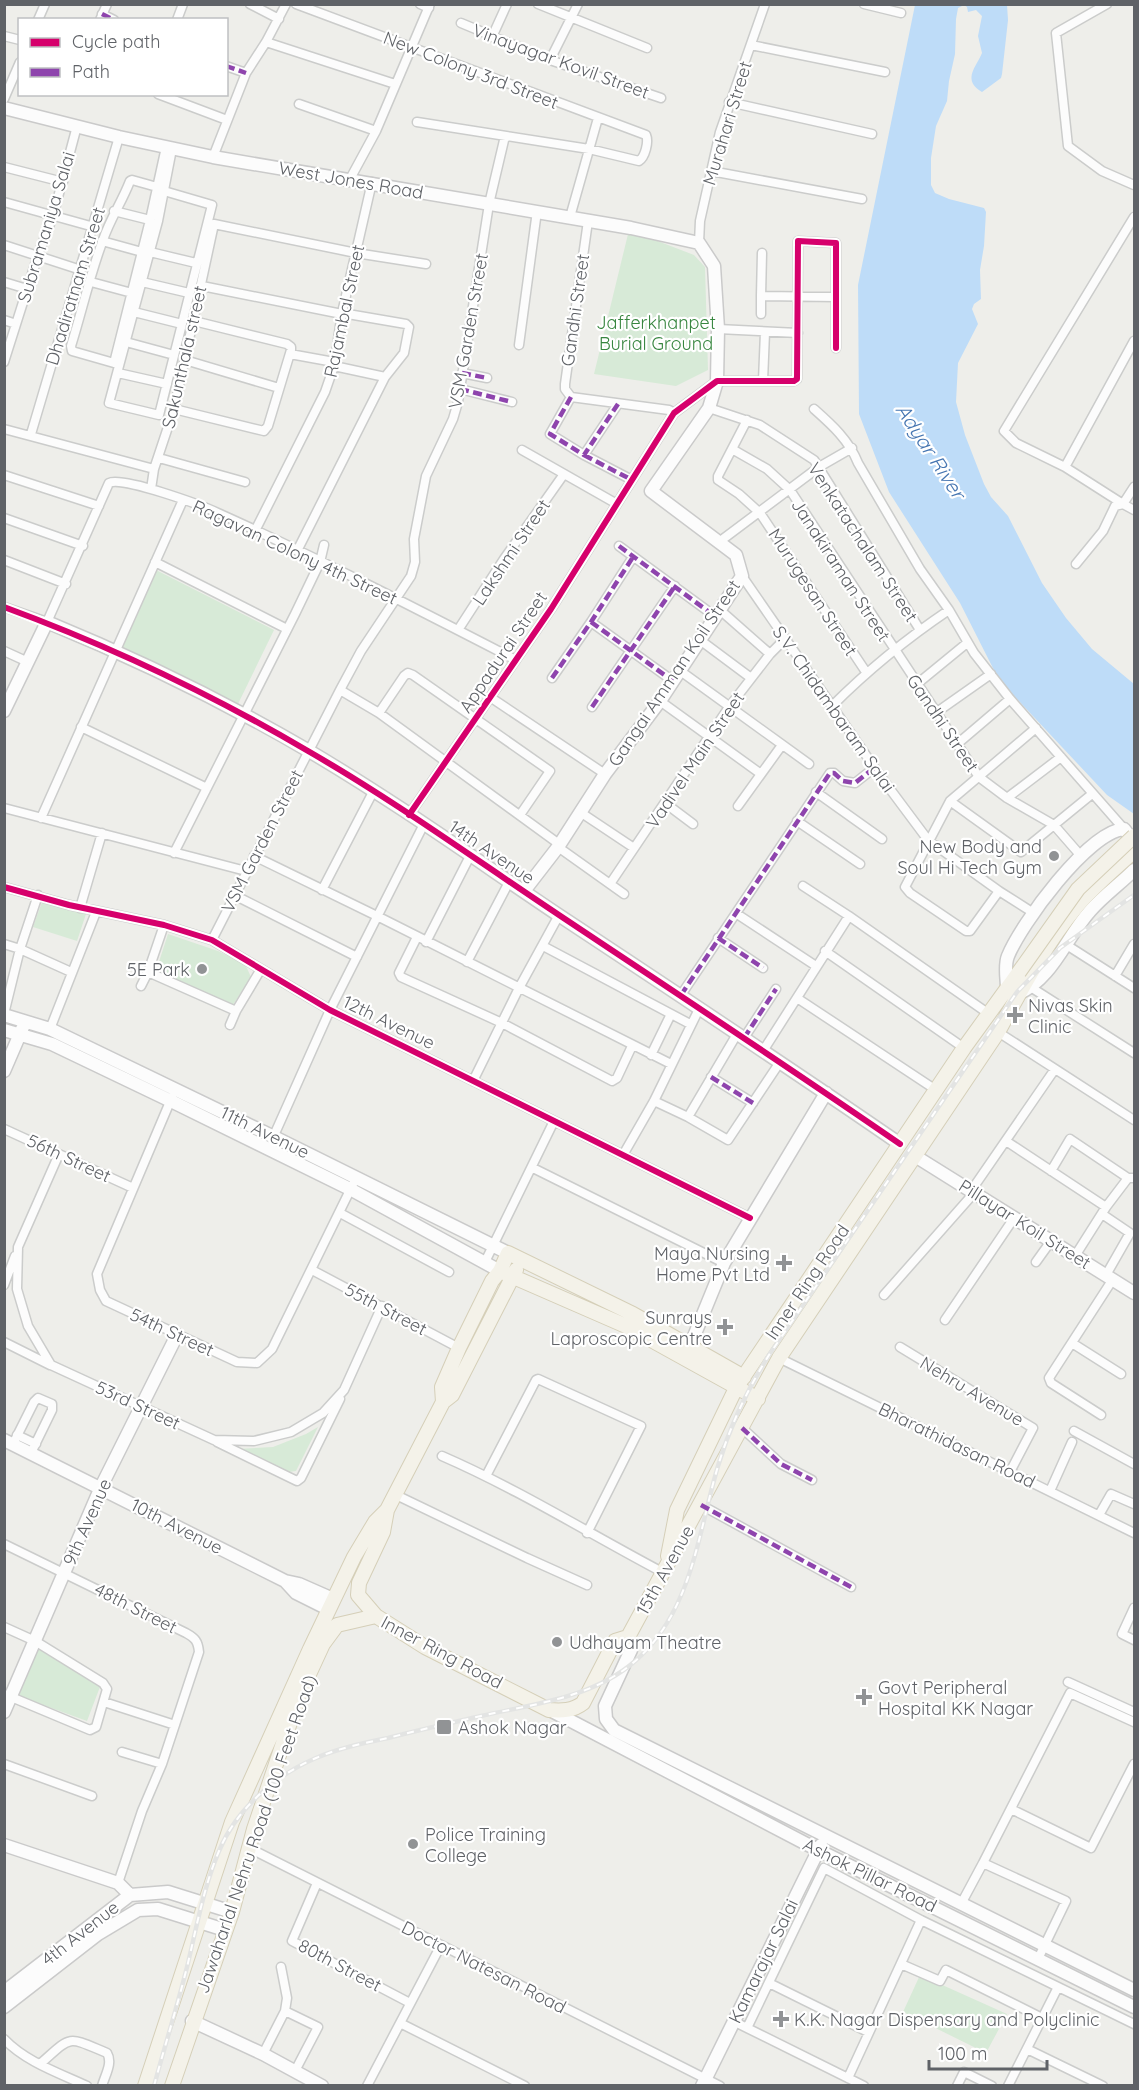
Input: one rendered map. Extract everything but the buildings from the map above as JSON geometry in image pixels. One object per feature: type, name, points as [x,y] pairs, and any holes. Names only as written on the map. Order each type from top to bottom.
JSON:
[{"type":"main road","points":[[1027,978],[1051,924],[1078,889],[1129,833]]},
{"type":"main road","points":[[1027,978],[1076,907],[1134,851]]},
{"type":"main road","name":"Inner Ring Road","points":[[664,1573],[677,1510],[740,1382],[964,1048],[989,1014],[1027,978]]},
{"type":"main road","name":"Inner Ring Road","points":[[758,1399],[780,1358],[998,1032],[1012,991]]},
{"type":"main road","points":[[443,1402],[452,1395],[513,1276],[515,1256],[740,1382]]},
{"type":"main road","name":"Inner Ring Road","points":[[515,1256],[492,1270],[442,1386],[443,1402],[387,1510],[383,1533],[359,1583],[358,1595],[376,1616],[425,1647],[549,1710]]},
{"type":"main road","points":[[492,1270],[629,1320],[690,1346],[740,1382],[758,1399]]},
{"type":"main road","name":"15th Avenue","points":[[549,1710],[568,1710],[579,1707],[615,1641],[628,1637],[758,1399]]},
{"type":"main road","name":"Inner Ring Road","points":[[354,1557],[375,1522],[387,1510]]},
{"type":"main road","name":"Jawaharlal Nehru Road (100 Feet Road)","points":[[145,2085],[232,1822],[354,1557]]},
{"type":"main road","name":"Jawaharlal Nehru Road (100 Feet Road)","points":[[172,2085],[192,2021],[232,1912],[249,1848],[299,1696],[323,1644],[337,1625],[376,1616]]},
{"type":"street","points":[[39,18],[45,4]]},
{"type":"street","points":[[101,17],[107,4]]},
{"type":"street","points":[[250,4],[279,19]]},
{"type":"street","points":[[213,157],[246,73],[286,4]]},
{"type":"street","name":"New Colony 3rd Street","points":[[296,4],[646,135],[647,139],[643,158],[639,161],[589,149]]},
{"type":"street","points":[[492,37],[507,4]]},
{"type":"street","points":[[538,4],[647,48]]},
{"type":"street","points":[[550,60],[578,4]]},
{"type":"street","name":"Murahari Street","points":[[699,243],[699,221],[729,102],[765,4]]},
{"type":"street","points":[[864,4],[901,13]]},
{"type":"street","points":[[1107,4],[1056,33],[1068,146],[1102,171],[1134,185]]},
{"type":"street","points":[[350,179],[376,131],[426,6]]},
{"type":"street","name":"Vinayagar Kovil Street","points":[[461,23],[550,60],[661,98]]},
{"type":"street","points":[[266,42],[395,84]]},
{"type":"street","points":[[751,45],[885,72]]},
{"type":"street","points":[[4,99],[18,67]]},
{"type":"street","points":[[228,67],[246,73]]},
{"type":"street","points":[[163,96],[227,120]]},
{"type":"street","points":[[729,102],[872,134]]},
{"type":"street","points":[[299,104],[376,131]]},
{"type":"street","name":"West Jones Road","points":[[4,108],[119,137],[213,157],[570,217],[699,243]]},
{"type":"street","points":[[570,217],[598,118]]},
{"type":"street","points":[[417,122],[589,149]]},
{"type":"street","name":"Subramaniya Salai","points":[[5,359],[38,255],[53,216],[77,126]]},
{"type":"street","name":"VSM Garden Street","points":[[212,940],[361,651],[411,576],[415,562],[414,539],[426,476],[453,419],[460,389],[489,204],[505,136]]},
{"type":"street","name":"Dhadiratnam Street","points":[[31,434],[119,137]]},
{"type":"street","points":[[160,189],[150,220],[146,252],[142,282],[109,403],[159,415],[212,204],[160,189],[130,180],[102,241],[71,346],[72,351],[114,363],[132,293],[146,252],[160,189],[169,148]]},
{"type":"street","points":[[4,167],[63,182]]},
{"type":"street","points":[[711,171],[862,199]]},
{"type":"street","name":"Rajambal Street","points":[[255,531],[325,392],[334,364],[342,313],[372,182]]},
{"type":"street","points":[[4,202],[94,227]]},
{"type":"street","points":[[114,211],[150,220]]},
{"type":"street","points":[[519,345],[537,212]]},
{"type":"street","points":[[1134,217],[1004,431],[1016,443],[1065,467],[1134,510]]},
{"type":"street","name":"Gandhi Street","points":[[571,397],[565,384],[588,221]]},
{"type":"street","name":"Sakunthala street","points":[[151,489],[154,469],[174,409],[214,224],[356,253]]},
{"type":"street","points":[[102,241],[196,263]]},
{"type":"street","points":[[632,480],[550,434],[571,397],[669,410],[674,413],[717,381],[797,380],[798,243],[801,241],[836,242],[836,348]]},
{"type":"street","name":"Gangai Amman Koil Street","points":[[524,891],[605,774],[660,701],[742,576],[736,555],[651,490],[709,408],[717,381],[718,329],[714,266],[699,243]]},
{"type":"street","points":[[4,246],[81,270]]},
{"type":"street","points":[[356,253],[426,264]]},
{"type":"street","points":[[761,314],[762,253]]},
{"type":"street","points":[[4,282],[27,289]]},
{"type":"street","points":[[91,282],[132,293]]},
{"type":"street","points":[[142,282],[189,293]]},
{"type":"street","points":[[202,286],[406,324],[409,327],[404,353],[386,377],[297,551]]},
{"type":"street","points":[[761,296],[836,297]]},
{"type":"street","points":[[134,312],[182,324]]},
{"type":"street","points":[[4,320],[16,324]]},
{"type":"street","points":[[174,409],[264,431],[268,426],[290,354],[291,346],[287,344],[194,321]]},
{"type":"street","points":[[718,329],[798,333]]},
{"type":"street","points":[[763,381],[765,332]]},
{"type":"street","points":[[1065,467],[1134,341]]},
{"type":"street","points":[[126,342],[184,362],[279,388]]},
{"type":"street","points":[[290,354],[386,377]]},
{"type":"street","points":[[117,373],[167,384]]},
{"type":"street","points":[[462,373],[487,378]]},
{"type":"street","points":[[460,389],[512,402]]},
{"type":"street","points":[[584,455],[618,404]]},
{"type":"street","name":"Venkatachalam Street","points":[[709,408],[760,425],[814,460],[920,630]]},
{"type":"street","points":[[814,409],[852,448],[858,463],[909,550],[949,610],[967,643],[1010,699],[1129,833],[1134,842]]},
{"type":"street","name":"Appadurai Street","points":[[409,815],[551,609],[674,413]]},
{"type":"street","points":[[732,449],[747,420]]},
{"type":"street","points":[[4,429],[31,434],[154,469]]},
{"type":"street","points":[[719,542],[819,467],[852,448]]},
{"type":"street","name":"Janakiraman Street","points":[[732,449],[767,469],[790,490],[893,650]]},
{"type":"street","name":"Murugesan Street","points":[[732,449],[718,480],[739,494],[760,513],[866,672]]},
{"type":"street","points":[[522,450],[617,504]]},
{"type":"street","points":[[159,458],[245,483]]},
{"type":"street","name":"Lakshmi Street","points":[[458,630],[504,559],[564,474]]},
{"type":"street","points":[[4,475],[99,506]]},
{"type":"street","name":"Ragavan Colony 4th Street","points":[[47,622],[99,506],[113,481],[151,489],[216,512],[516,660]]},
{"type":"street","points":[[1077,564],[1102,531],[1115,506],[1124,504],[1134,487]]},
{"type":"street","points":[[41,818],[183,500]]},
{"type":"street","points":[[4,518],[82,546]]},
{"type":"street","points":[[174,853],[320,562],[324,544]]},
{"type":"street","points":[[619,546],[718,613],[770,654]]},
{"type":"street","points":[[552,678],[633,557]]},
{"type":"street","points":[[4,560],[66,584]]},
{"type":"street","points":[[155,562],[287,629]]},
{"type":"street","name":"S.V. Chidambaram Salai","points":[[742,576],[874,768],[928,840],[1032,912]]},
{"type":"street","points":[[592,706],[675,586]]},
{"type":"street","points":[[4,607],[47,622],[5,710]]},
{"type":"street","points":[[832,706],[866,672],[949,610]]},
{"type":"street","name":"14th Avenue","points":[[47,622],[115,650],[244,715],[309,751],[424,824],[700,1007],[900,1144]]},
{"type":"street","points":[[591,622],[631,652],[729,707],[809,764]]},
{"type":"street","name":"Vadivel Main Street","points":[[609,884],[729,707],[770,654],[785,639]]},
{"type":"street","points":[[700,640],[751,678]]},
{"type":"street","points":[[917,684],[967,643]]},
{"type":"street","name":"Gandhi Street","points":[[893,650],[979,777],[1007,798],[1054,825],[1081,856]]},
{"type":"street","points":[[4,651],[28,662]]},
{"type":"street","points":[[379,712],[408,673],[550,771],[520,815]]},
{"type":"street","points":[[937,712],[991,674]]},
{"type":"street","points":[[340,690],[379,712],[624,894]]},
{"type":"street","points":[[490,697],[605,774]]},
{"type":"street","points":[[956,745],[1010,699]]},
{"type":"street","points":[[660,701],[760,774]]},
{"type":"street","points":[[81,727],[207,788]]},
{"type":"street","points":[[999,891],[970,931],[966,931],[910,893],[905,887],[906,880],[950,801],[1036,729]]},
{"type":"street","points":[[738,806],[782,745]]},
{"type":"street","points":[[1007,798],[1061,757]]},
{"type":"street","points":[[681,995],[816,792],[832,772],[843,781],[855,783],[874,768]]},
{"type":"street","points":[[322,890],[374,792]]},
{"type":"street","points":[[816,792],[882,839]]},
{"type":"street","points":[[950,801],[1021,852],[1092,794]]},
{"type":"street","points":[[665,803],[693,824]]},
{"type":"street","points":[[4,808],[246,872]]},
{"type":"street","points":[[580,812],[634,848]]},
{"type":"street","points":[[797,821],[860,864]]},
{"type":"street","points":[[268,1149],[330,1010],[424,824]]},
{"type":"street","points":[[1012,991],[1007,958],[1032,912],[1081,856],[1106,835],[1115,830],[1129,833]]},
{"type":"street","points":[[80,908],[102,834]]},
{"type":"street","points":[[254,856],[671,1064]]},
{"type":"street","points":[[426,942],[470,856]]},
{"type":"street","points":[[1012,991],[1027,978],[1051,968],[1090,910],[1134,870]]},
{"type":"street","points":[[467,962],[509,882]]},
{"type":"street","points":[[803,886],[989,1014]]},
{"type":"street","name":"12th Avenue","points":[[4,887],[96,912],[164,925],[212,940],[330,1010],[750,1218]]},
{"type":"street","points":[[4,1015],[20,948],[38,895]]},
{"type":"street","points":[[234,896],[357,957]]},
{"type":"street","points":[[50,1029],[96,912]]},
{"type":"street","points":[[736,914],[816,966]]},
{"type":"street","points":[[473,1081],[519,988],[559,915]]},
{"type":"street","points":[[763,1051],[849,916]]},
{"type":"street","points":[[141,986],[164,925]]},
{"type":"street","points":[[417,937],[399,975],[502,1023],[613,1081],[617,1078],[632,1046]]},
{"type":"street","points":[[718,938],[763,968]]},
{"type":"street","points":[[4,944],[20,948],[71,972]]},
{"type":"street","points":[[1065,944],[1134,988]]},
{"type":"street","points":[[1115,975],[1134,944]]},
{"type":"street","points":[[543,946],[690,1024]]},
{"type":"street","points":[[825,951],[964,1048]]},
{"type":"street","points":[[230,1025],[261,969]]},
{"type":"street","points":[[148,972],[236,1011]]},
{"type":"street","points":[[1027,978],[1134,1053]]},
{"type":"street","points":[[688,1117],[711,1077],[776,989]]},
{"type":"street","points":[[797,998],[936,1090]]},
{"type":"street","points":[[623,1155],[654,1101],[700,1007]]},
{"type":"street","points":[[651,1055],[671,1014]]},
{"type":"street","name":"11th Avenue","points":[[4,1015],[50,1029],[274,1137],[492,1270]]},
{"type":"street","points":[[4,1071],[26,1020]]},
{"type":"street","name":"11th Avenue","points":[[4,1030],[52,1044],[268,1149],[515,1256]]},
{"type":"street","points":[[998,1032],[1134,1120]]},
{"type":"street","points":[[654,1101],[728,1140],[780,1062]]},
{"type":"street","points":[[884,1295],[972,1192],[1055,1069]]},
{"type":"street","points":[[711,1077],[753,1103]]},
{"type":"street","name":"54th Street","points":[[176,1089],[97,1274],[100,1290],[106,1301],[237,1362],[257,1363],[272,1349],[353,1184]]},
{"type":"street","points":[[690,1346],[724,1263],[826,1093]]},
{"type":"street","points":[[492,1270],[494,1246],[554,1121]]},
{"type":"street","name":"56th Street","points":[[4,1129],[133,1188]]},
{"type":"street","points":[[1051,1171],[1070,1139],[1131,1178],[1104,1211],[1076,1256]]},
{"type":"street","points":[[1006,1141],[1051,1171],[1130,1233],[1109,1277],[1072,1343],[1049,1378],[1049,1381],[1101,1415]]},
{"type":"street","points":[[4,1285],[18,1247],[59,1154]]},
{"type":"street","name":"Pillayar Koil Street","points":[[915,1156],[1134,1293]]},
{"type":"street","points":[[533,1168],[724,1263]]},
{"type":"street","points":[[340,1213],[449,1272]]},
{"type":"street","points":[[945,1320],[1014,1218]]},
{"type":"street","points":[[1036,1262],[1051,1241]]},
{"type":"street","points":[[18,1247],[17,1289],[28,1326],[51,1365]]},
{"type":"street","name":"55th Street","points":[[312,1270],[459,1348]]},
{"type":"street","name":"53rd Street","points":[[4,1342],[214,1440],[254,1441],[291,1432],[323,1413],[344,1390],[382,1306]]},
{"type":"street","name":"9th Avenue","points":[[4,1712],[8,1695],[35,1641],[101,1487],[177,1335]]},
{"type":"street","points":[[1072,1343],[1121,1374]]},
{"type":"street","name":"Nehru Avenue","points":[[900,1347],[1033,1428],[1011,1470]]},
{"type":"street","name":"Bharathidasan Road","points":[[780,1358],[1011,1470],[1134,1533]]},
{"type":"street","points":[[486,1476],[536,1380],[541,1380],[641,1426],[587,1533]]},
{"type":"street","points":[[214,1440],[297,1481],[301,1478],[344,1390]]},
{"type":"street","points":[[9,1441],[38,1398],[52,1404],[52,1410],[33,1448]]},
{"type":"street","points":[[742,1428],[781,1464],[812,1480]]},
{"type":"street","points":[[1074,1431],[1134,1464]]},
{"type":"street","name":"10th Avenue","points":[[9,1441],[33,1448],[101,1487],[285,1581],[296,1593],[331,1604]]},
{"type":"street","points":[[1050,1491],[1072,1442]]},
{"type":"street","points":[[442,1456],[486,1476],[664,1573]]},
{"type":"street","points":[[394,1494],[587,1585]]},
{"type":"street","points":[[1099,1515],[1111,1494],[1134,1504]]},
{"type":"street","points":[[701,1505],[851,1587]]},
{"type":"street","name":"48th Street","points":[[4,1544],[65,1572],[196,1639],[199,1652],[175,1725]]},
{"type":"street","points":[[1134,1608],[1122,1634],[1134,1640]]},
{"type":"street","points":[[4,1627],[35,1641],[106,1684],[107,1689],[93,1729],[90,1730],[8,1695]]},
{"type":"street","name":"Ashok Pillar Road","points":[[628,1637],[631,1650],[605,1706],[606,1719],[614,1730],[1134,1990]]},
{"type":"street","points":[[1068,1682],[1134,1712]]},
{"type":"street","points":[[961,1904],[1070,1693],[1134,1722]]},
{"type":"street","points":[[104,1702],[175,1725],[162,1764],[142,1811],[118,1883]]},
{"type":"street","name":"Ashok Pillar Road","points":[[549,1710],[818,1850],[1134,2007]]},
{"type":"street","points":[[122,1752],[162,1764]]},
{"type":"street","points":[[4,1764],[92,1796]]},
{"type":"street","points":[[1011,1809],[1091,1848],[1134,1764]]},
{"type":"street","points":[[685,1781],[692,1768]]},
{"type":"street","name":"Kamarajar Salai","points":[[704,2082],[825,1836]]},
{"type":"street","points":[[4,1845],[118,1883],[130,1895]]},
{"type":"street","name":"Doctor Natesan Road","points":[[249,1848],[704,2082],[720,2085]]},
{"type":"street","points":[[983,1863],[1066,1901],[1038,1959]]},
{"type":"street","points":[[747,2028],[824,1868],[921,1920],[1134,2024]]},
{"type":"street","name":"80th Street","points":[[317,1883],[292,1941],[410,2003]]},
{"type":"street","name":"4th Avenue","points":[[4,1992],[130,1895],[168,1892],[232,1912]]},
{"type":"street","points":[[4,2007],[98,1934],[138,1910],[158,1909],[225,1930]]},
{"type":"street","points":[[848,2078],[921,1920]]},
{"type":"street","points":[[367,2085],[441,1945]]},
{"type":"street","points":[[901,1964],[940,1981],[946,1970],[1042,2018]]},
{"type":"street","points":[[263,2054],[285,2010],[286,1998],[281,1967]]},
{"type":"street","points":[[769,1983],[868,2032]]},
{"type":"street","points":[[1008,2085],[1058,1987]]},
{"type":"street","points":[[285,2010],[318,2027],[295,2071]]},
{"type":"street","points":[[192,2021],[322,2085]]},
{"type":"street","points":[[733,2021],[860,2085]]},
{"type":"street","points":[[400,2023],[525,2085]]},
{"type":"street","points":[[4,2039],[12,2047],[40,2064],[87,2085]]},
{"type":"street","points":[[40,2064],[65,2042],[76,2040],[107,2053],[109,2056],[110,2060],[102,2085]]},
{"type":"street","points":[[1027,2049],[1103,2085]]},
{"type":"street","points":[[957,2085],[964,2072],[992,2085]]},
{"type":"green space","name":"Jafferkhanpet Burial Ground","points":[[629,230],[694,255],[705,267],[708,370],[676,386],[594,374]]},
{"type":"green space","points":[[154,569],[274,630],[238,704],[118,645]]},
{"type":"green space","points":[[43,899],[86,914],[77,941],[33,927]]},
{"type":"green space","name":"5E Park","points":[[168,934],[218,951],[245,964],[251,977],[231,1008],[155,974]]},
{"type":"green space","points":[[318,1427],[296,1471],[289,1472],[237,1449],[273,1447]]},
{"type":"green space","points":[[35,1645],[103,1679],[87,1721],[13,1694]]},
{"type":"green space","points":[[920,1975],[1007,2014],[986,2053],[903,2012]]},
{"type":"water","name":"Adyar River","points":[[915,5],[964,5],[958,8],[955,54],[947,101],[936,126],[931,158],[931,185],[935,193],[984,208],[986,212],[980,270],[981,299],[974,304],[972,309],[978,324],[958,363],[956,402],[965,435],[984,484],[991,497],[1008,516],[1042,583],[1066,618],[1092,649],[1134,684],[1134,814],[1107,795],[999,680],[960,603],[889,492],[859,414],[858,285]]},
{"type":"water","points":[[964,5],[1007,5],[1008,20],[1001,78],[982,92],[972,83],[971,78],[982,53],[978,36],[982,16],[976,10],[968,12]]},
{"type":"railway","points":[[154,2086],[209,1878],[226,1836],[236,1821],[272,1784],[316,1758],[352,1746],[581,1692],[618,1674],[634,1662],[669,1620],[681,1596],[698,1545],[718,1466],[728,1437],[746,1395],[769,1355],[1017,992],[1060,948],[1134,895]]},
{"type":"marked path","points":[[102,14],[110,18]]},
{"type":"marked path","points":[[228,67],[246,73]]},
{"type":"marked path","points":[[462,373],[487,378]]},
{"type":"marked path","points":[[460,389],[512,402]]},
{"type":"marked path","points":[[571,397],[550,434],[584,455],[618,404]]},
{"type":"marked path","points":[[584,455],[632,480]]},
{"type":"marked path","points":[[619,546],[716,617]]},
{"type":"marked path","points":[[552,678],[633,557]]},
{"type":"marked path","points":[[592,707],[675,586]]},
{"type":"marked path","points":[[591,622],[673,681]]},
{"type":"marked path","points":[[681,995],[830,773],[834,773],[843,781],[855,783],[874,768]]},
{"type":"marked path","points":[[718,938],[763,968]]},
{"type":"marked path","points":[[744,1038],[776,989]]},
{"type":"marked path","points":[[711,1077],[753,1103]]},
{"type":"marked path","points":[[742,1428],[781,1464],[812,1480]]},
{"type":"marked path","points":[[701,1505],[851,1587]]},
{"type":"cycle path","points":[[409,815],[551,609],[674,413],[717,381],[794,381],[797,379],[798,241],[836,243],[836,348]]},
{"type":"cycle path","points":[[4,607],[83,638],[159,672],[271,730],[340,770],[435,831],[900,1144]]},
{"type":"cycle path","points":[[4,887],[69,905],[164,925],[212,940],[330,1010],[750,1218]]},
{"type":"place","name":"New Body and Soul Hi Tech Gym","points":[[1054,856]]},
{"type":"place","name":"5E Park","points":[[202,969]]},
{"type":"place","name":"Nivas Skin Clinic","points":[[1015,1015]]},
{"type":"place","name":"Maya Nursing Home Pvt Ltd","points":[[784,1263]]},
{"type":"place","name":"Sunrays Laproscopic Centre","points":[[725,1327]]},
{"type":"place","name":"Udhayam Theatre","points":[[557,1642]]},
{"type":"place","name":"Govt Peripheral Hospital KK Nagar","points":[[864,1697]]},
{"type":"place","name":"Ashok Nagar","points":[[444,1727]]},
{"type":"place","name":"Police Training College","points":[[413,1844]]},
{"type":"place","name":"K.K. Nagar Dispensary and Polyclinic","points":[[781,2019]]}]
